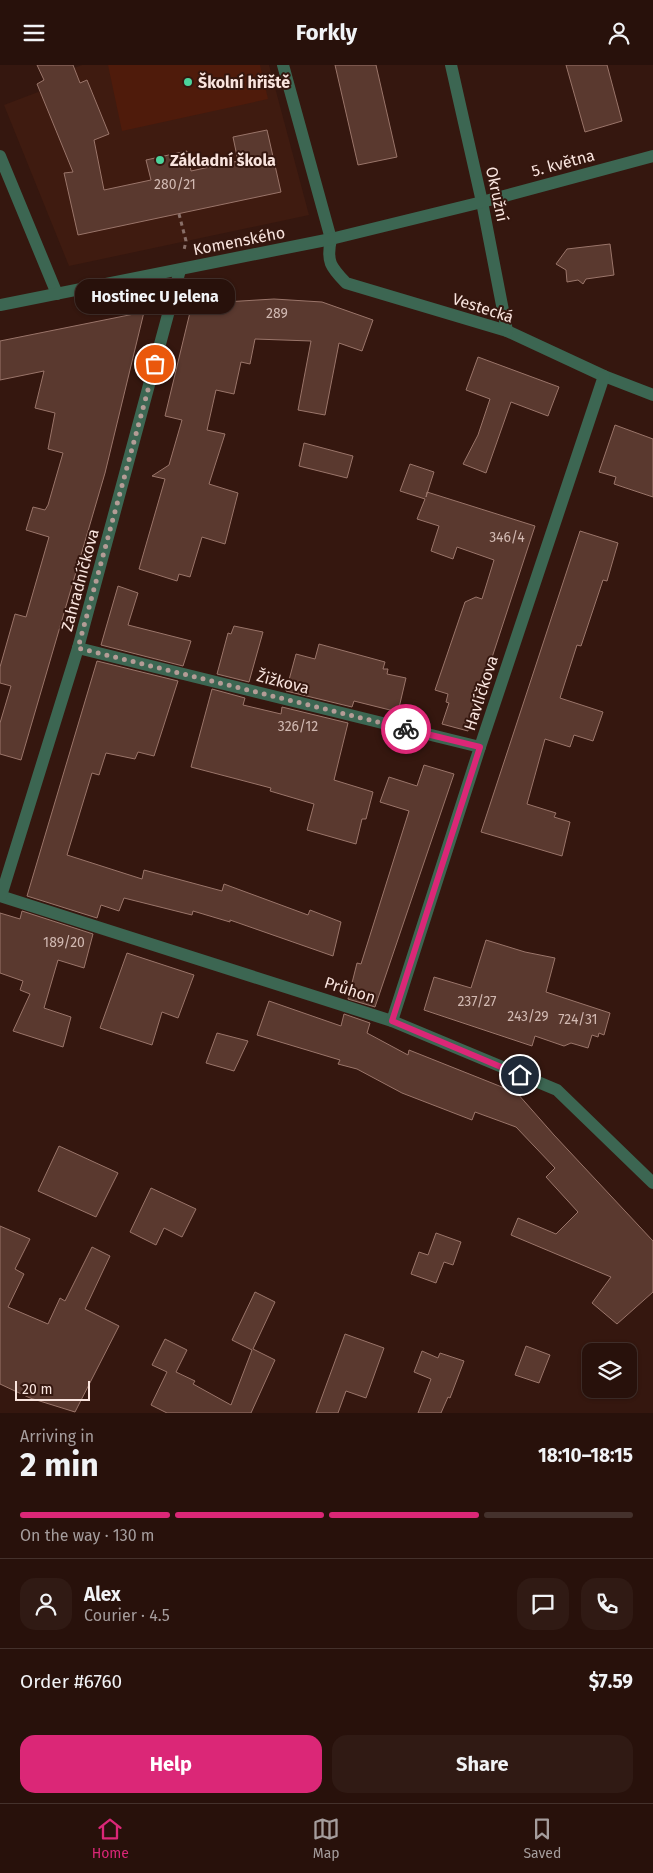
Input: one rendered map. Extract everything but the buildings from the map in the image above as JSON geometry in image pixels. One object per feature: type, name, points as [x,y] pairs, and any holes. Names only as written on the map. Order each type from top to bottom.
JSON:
[{"type":"street","name":"Vestecká","points":[[283,65],[331,239],[328,253],[331,267],[346,283],[507,331],[604,377],[653,395]]},
{"type":"street","name":"Okružní","points":[[451,65],[482,202],[507,331]]},
{"type":"street","points":[[0,156],[57,294]]},
{"type":"street","name":"5. května","points":[[482,202],[653,156]]},
{"type":"street","name":"Komenského","points":[[0,305],[331,239],[482,202]]},
{"type":"street","name":"Zahradníčkova","points":[[0,896],[78,648],[180,270]]},
{"type":"street","name":"Havlíčkova","points":[[392,1021],[480,747],[604,377]]},
{"type":"street","name":"Žižkova","points":[[78,648],[480,747]]},
{"type":"street","name":"Průhon","points":[[0,896],[392,1021],[557,1090],[653,1183]]},
{"type":"path","points":[[179,214],[186,241],[180,270]]},
{"type":"shaded area","name":"Základní škola","points":[[82,65],[269,65],[309,215],[69,266],[4,105],[46,89],[44,80]]},
{"type":"shaded area","name":"Školní hřiště","points":[[108,65],[260,65],[268,99],[122,131]]},
{"type":"way so far","points":[[155,364],[78,648],[406,729]]},
{"type":"place","name":"Školní hřiště","points":[[188,82]]},
{"type":"place","name":"Základní škola","points":[[160,160]]},
{"type":"place","name":"Hostinec U Jelena","points":[[155,364]]},
{"type":"route","points":[[406,729],[480,747],[392,1021],[520,1075]]}]
